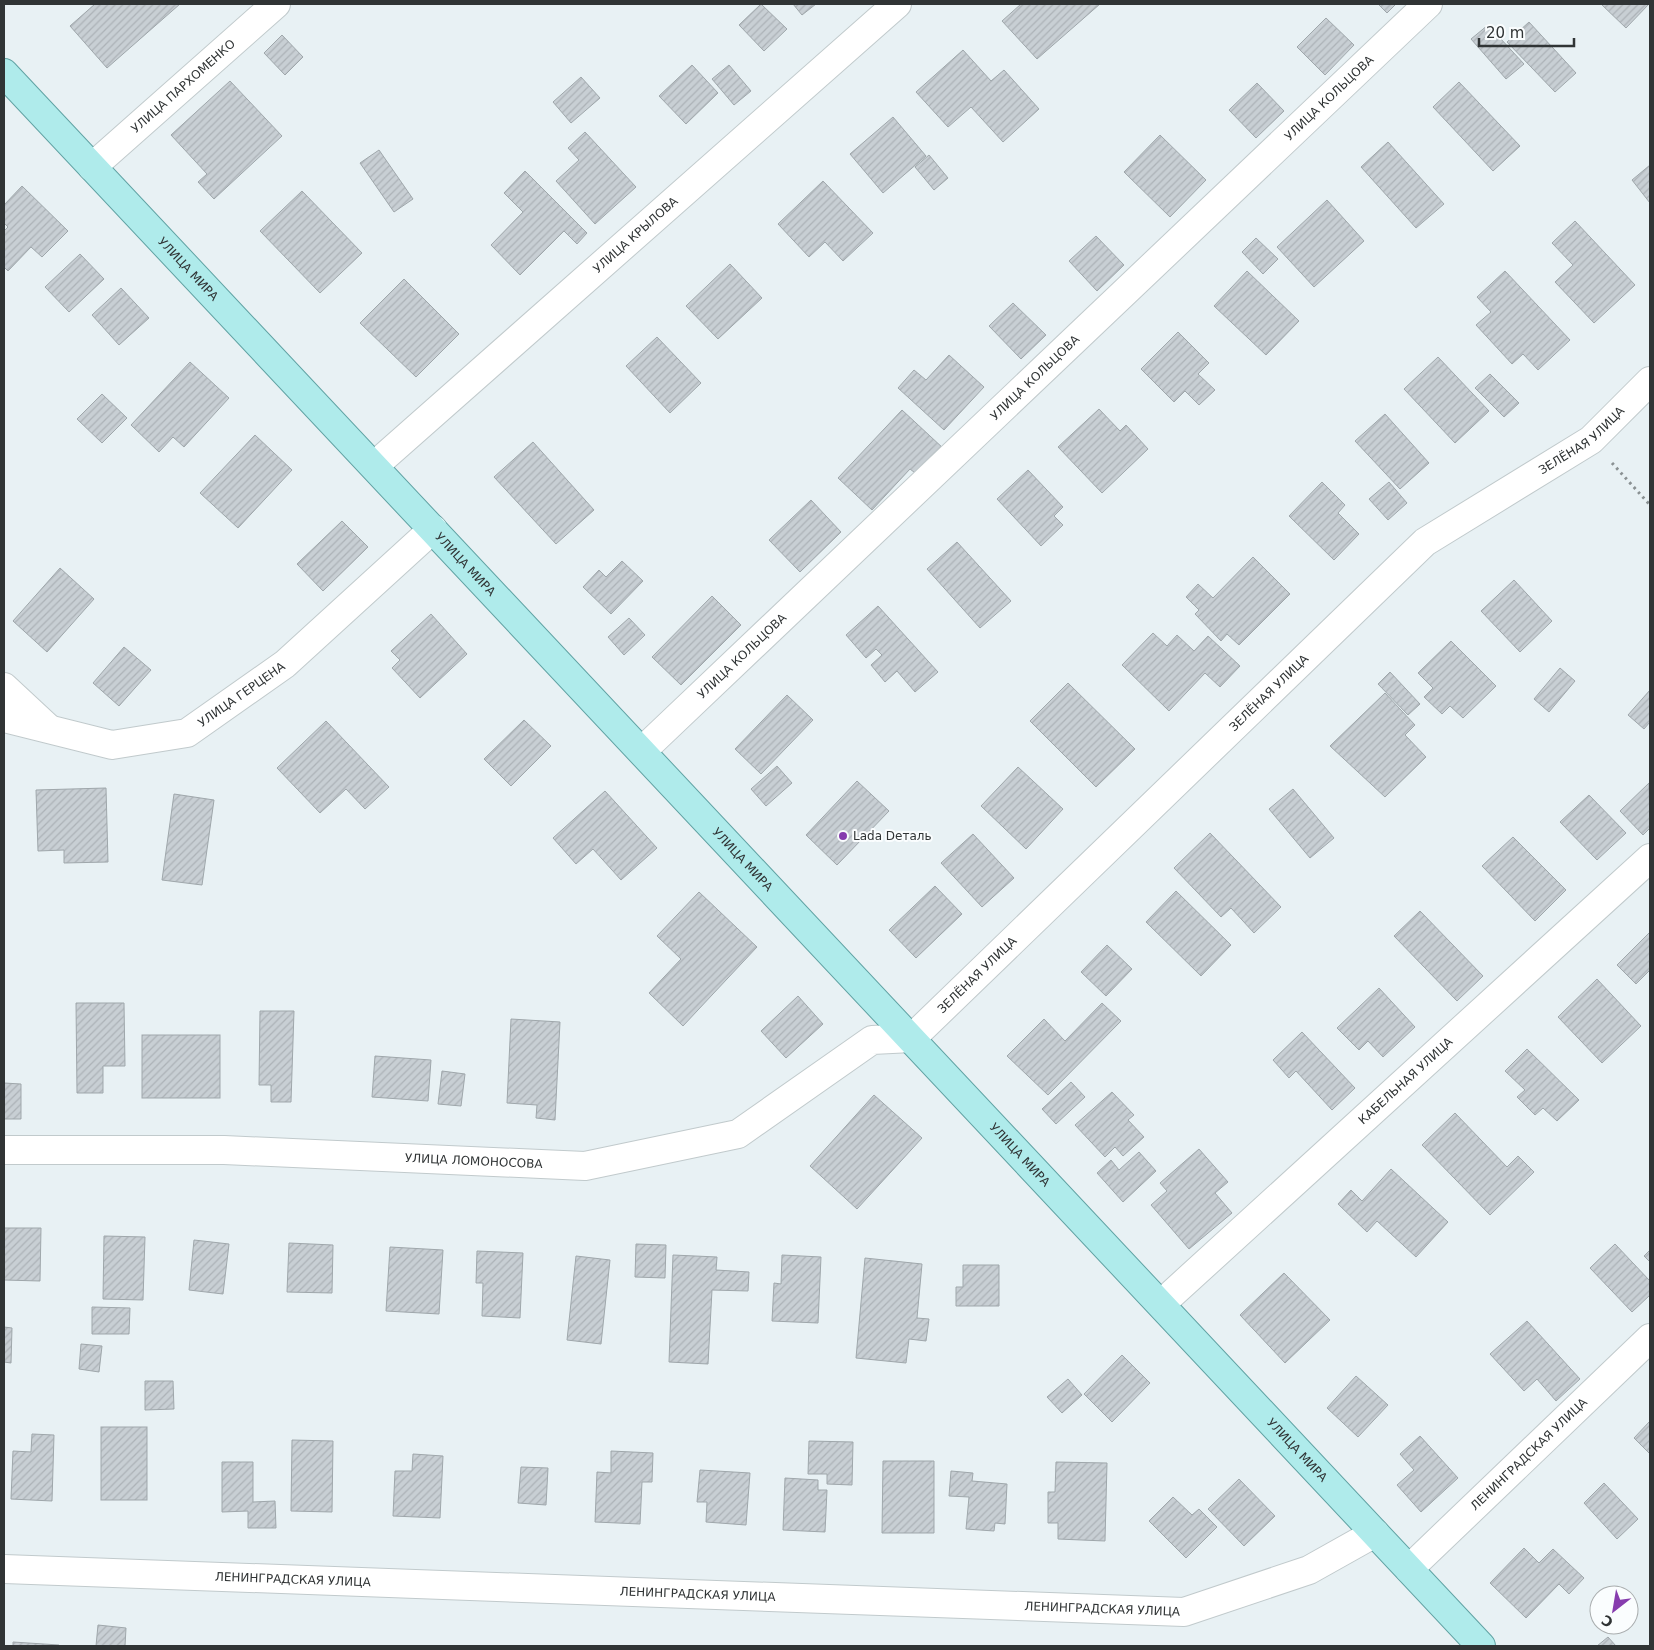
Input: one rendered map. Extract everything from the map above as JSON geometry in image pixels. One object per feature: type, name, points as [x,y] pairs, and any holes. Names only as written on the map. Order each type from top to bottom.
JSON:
[{"type":"main road","name":"УЛИЦА МИРА","points":[[4,73],[1481,1646]]},
{"type":"street","name":"УЛИЦА ПАРХОМЕНКО","points":[[92,167],[276,4]]},
{"type":"street","name":"УЛИЦА КРЫЛОВА","points":[[374,466],[897,4]]},
{"type":"street","name":"УЛИЦА КОЛЬЦОВА","points":[[642,751],[1428,4]]},
{"type":"street","name":"ЗЕЛЁНАЯ УЛИЦА","points":[[912,1038],[1425,542],[1590,440],[1650,381]]},
{"type":"street","name":"УЛИЦА ГЕРЦЕНА","points":[[4,718],[112,745],[187,733],[285,664],[433,529]]},
{"type":"street","points":[[4,687],[50,730]]},
{"type":"street","name":"КАБЕЛЬНАЯ УЛИЦА","points":[[1161,1304],[1650,858]]},
{"type":"street","name":"УЛИЦА ЛОМОНОСОВА","points":[[4,1150],[224,1150],[585,1166],[738,1134],[872,1040],[912,1038]]},
{"type":"street","name":"ЛЕНИНГРАДСКАЯ УЛИЦА","points":[[1409,1570],[1650,1338]]},
{"type":"street","name":"ЛЕНИНГРАДСКАЯ УЛИЦА","points":[[4,1569],[1184,1612],[1309,1570],[1375,1534]]},
{"type":"path","points":[[1590,440],[1650,505]]},
{"type":"building","points":[[95,4],[180,4],[107,68],[70,26]]},
{"type":"building","points":[[761,4],[787,29],[764,51],[739,25]]},
{"type":"building","points":[[793,4],[816,4],[802,15]]},
{"type":"building","points":[[1021,4],[1100,4],[1037,59],[1002,21]]},
{"type":"building","points":[[1378,4],[1396,4],[1387,13]]},
{"type":"building","points":[[1601,4],[1649,4],[1626,28]]},
{"type":"building","points":[[1326,18],[1354,45],[1325,75],[1297,47]]},
{"type":"building","points":[[1529,22],[1576,73],[1555,92],[1507,42]]},
{"type":"building","points":[[1488,25],[1524,64],[1506,79],[1471,39]]},
{"type":"building","points":[[282,35],[303,57],[285,75],[264,53]]},
{"type":"building","points":[[963,50],[991,81],[1004,70],[1039,109],[1003,142],[971,107],[948,127],[916,92]]},
{"type":"building","points":[[692,65],[718,93],[686,124],[659,96]]},
{"type":"building","points":[[729,65],[751,91],[734,105],[712,79]]},
{"type":"building","points":[[581,77],[600,98],[571,123],[553,102]]},
{"type":"building","points":[[230,81],[282,136],[214,199],[198,182],[207,174],[171,135]]},
{"type":"building","points":[[1459,82],[1520,146],[1493,171],[1433,107]]},
{"type":"building","points":[[1257,83],[1284,111],[1256,138],[1229,110]]},
{"type":"building","points":[[893,117],[926,156],[883,193],[850,154]]},
{"type":"building","points":[[585,132],[636,187],[595,224],[556,181],[579,160],[568,148]]},
{"type":"building","points":[[1160,135],[1206,180],[1170,217],[1124,172]]},
{"type":"building","points":[[1388,142],[1444,204],[1416,228],[1361,167]]},
{"type":"building","points":[[379,150],[413,199],[394,212],[360,163]]},
{"type":"building","points":[[929,155],[948,178],[934,190],[915,167]]},
{"type":"building","points":[[1650,165],[1650,203],[1632,180]]},
{"type":"building","points":[[525,171],[587,233],[577,244],[564,231],[520,275],[491,245],[523,212],[504,193]]},
{"type":"building","points":[[823,181],[873,233],[843,261],[825,242],[809,257],[778,224]]},
{"type":"building","points":[[22,186],[68,231],[42,257],[31,247],[8,271],[4,267],[4,231],[8,227],[4,223],[4,205]]},
{"type":"building","points":[[302,191],[362,253],[320,293],[260,231]]},
{"type":"building","points":[[1327,200],[1364,241],[1314,287],[1277,247]]},
{"type":"building","points":[[1575,221],[1635,285],[1594,323],[1555,282],[1573,265],[1552,243]]},
{"type":"building","points":[[1096,236],[1124,265],[1097,291],[1069,261]]},
{"type":"building","points":[[1256,238],[1278,259],[1263,274],[1242,252]]},
{"type":"building","points":[[80,254],[104,279],[69,312],[45,287]]},
{"type":"building","points":[[730,264],[762,298],[718,339],[686,306]]},
{"type":"building","points":[[1247,271],[1299,321],[1266,355],[1214,306]]},
{"type":"building","points":[[1505,271],[1570,340],[1538,370],[1523,354],[1512,364],[1476,325],[1491,312],[1477,297]]},
{"type":"building","points":[[404,279],[459,334],[416,377],[360,323]]},
{"type":"building","points":[[121,288],[149,318],[119,345],[92,315]]},
{"type":"building","points":[[1013,303],[1046,335],[1021,359],[989,326]]},
{"type":"building","points":[[1178,332],[1209,363],[1198,374],[1215,390],[1199,405],[1185,391],[1174,402],[1141,369]]},
{"type":"building","points":[[657,337],[701,383],[670,413],[626,366]]},
{"type":"building","points":[[949,355],[984,387],[944,430],[898,388],[914,370],[926,380]]},
{"type":"building","points":[[1438,357],[1489,411],[1455,443],[1404,389]]},
{"type":"building","points":[[190,362],[229,398],[184,447],[173,437],[159,452],[131,425]]},
{"type":"building","points":[[1490,374],[1519,403],[1504,417],[1475,388]]},
{"type":"building","points":[[102,394],[127,418],[102,443],[77,419]]},
{"type":"building","points":[[1099,409],[1120,431],[1126,425],[1148,449],[1102,493],[1058,447]]},
{"type":"building","points":[[902,410],[944,449],[919,476],[910,469],[872,510],[838,478]]},
{"type":"building","points":[[1385,414],[1429,463],[1400,489],[1355,441]]},
{"type":"building","points":[[255,435],[292,470],[238,528],[200,493]]},
{"type":"building","points":[[533,442],[594,510],[556,544],[494,477]]},
{"type":"building","points":[[1028,470],[1063,507],[1054,516],[1063,525],[1041,546],[997,499]]},
{"type":"building","points":[[1322,482],[1345,505],[1338,513],[1359,534],[1334,560],[1289,516]]},
{"type":"building","points":[[1389,482],[1407,503],[1388,520],[1369,499]]},
{"type":"building","points":[[811,500],[841,532],[800,572],[769,540]]},
{"type":"building","points":[[342,521],[368,547],[323,591],[297,564]]},
{"type":"building","points":[[957,542],[1011,601],[980,628],[927,569]]},
{"type":"building","points":[[1253,557],[1290,594],[1239,645],[1227,634],[1221,641],[1195,614],[1199,610],[1186,597],[1198,584],[1213,598]]},
{"type":"building","points":[[622,561],[643,581],[611,614],[583,587],[599,570],[606,577]]},
{"type":"building","points":[[60,568],[94,599],[47,652],[13,621]]},
{"type":"building","points":[[1514,580],[1552,621],[1520,652],[1481,611]]},
{"type":"building","points":[[712,596],[741,625],[681,685],[652,657]]},
{"type":"building","points":[[878,606],[938,672],[915,692],[897,671],[885,682],[871,665],[882,655],[876,649],[866,658],[846,635]]},
{"type":"building","points":[[431,614],[467,654],[420,698],[392,668],[400,660],[391,651]]},
{"type":"building","points":[[629,618],[645,635],[624,655],[608,637]]},
{"type":"building","points":[[1153,633],[1167,646],[1177,635],[1194,651],[1208,636],[1240,666],[1220,687],[1205,673],[1169,711],[1122,665]]},
{"type":"building","points":[[1451,641],[1496,686],[1463,718],[1450,706],[1442,714],[1424,697],[1433,688],[1418,673]]},
{"type":"building","points":[[124,647],[151,670],[119,706],[93,683]]},
{"type":"building","points":[[1560,668],[1575,681],[1549,712],[1534,699]]},
{"type":"building","points":[[1390,672],[1420,704],[1408,715],[1378,684]]},
{"type":"building","points":[[1068,683],[1135,749],[1096,787],[1030,721]]},
{"type":"building","points":[[1650,690],[1650,722],[1644,729],[1628,715]]},
{"type":"building","points":[[1385,693],[1415,725],[1405,735],[1426,757],[1385,797],[1330,746]]},
{"type":"building","points":[[787,695],[813,720],[761,774],[735,749]]},
{"type":"building","points":[[524,720],[551,746],[511,786],[484,759]]},
{"type":"building","points":[[326,721],[389,787],[365,809],[346,789],[320,813],[277,768]]},
{"type":"building","points":[[777,766],[792,783],[766,806],[751,789]]},
{"type":"building","points":[[1018,767],[1063,809],[1026,849],[981,806]]},
{"type":"building","points":[[857,781],[889,811],[837,865],[806,835]]},
{"type":"building","points":[[1649,783],[1650,828],[1643,835],[1620,811]]},
{"type":"building","points":[[106,788],[108,862],[64,863],[64,850],[38,851],[36,790]]},
{"type":"building","points":[[1293,789],[1334,838],[1310,858],[1269,809]]},
{"type":"building","points":[[605,791],[657,848],[621,880],[593,849],[576,864],[553,838]]},
{"type":"building","points":[[174,794],[214,800],[202,885],[162,880]]},
{"type":"building","points":[[1589,795],[1626,833],[1597,860],[1560,822]]},
{"type":"building","points":[[1210,833],[1281,907],[1254,933],[1231,908],[1221,917],[1174,868]]},
{"type":"building","points":[[973,834],[1014,878],[982,907],[941,863]]},
{"type":"building","points":[[1513,837],[1566,890],[1535,921],[1482,866]]},
{"type":"building","points":[[935,886],[962,914],[916,958],[889,930]]},
{"type":"building","points":[[1176,891],[1231,945],[1201,976],[1146,922]]},
{"type":"building","points":[[699,892],[757,947],[683,1026],[649,993],[681,959],[657,936]]},
{"type":"building","points":[[1420,911],[1483,976],[1457,1001],[1394,936]]},
{"type":"building","points":[[1650,932],[1650,970],[1636,984],[1617,965]]},
{"type":"building","points":[[1107,945],[1132,969],[1106,996],[1081,972]]},
{"type":"building","points":[[1597,979],[1641,1026],[1602,1063],[1558,1017]]},
{"type":"building","points":[[1379,988],[1415,1027],[1383,1057],[1368,1041],[1359,1050],[1337,1028]]},
{"type":"building","points":[[798,996],[823,1024],[786,1058],[761,1031]]},
{"type":"building","points":[[76,1003],[124,1003],[125,1066],[103,1066],[103,1093],[77,1093]]},
{"type":"building","points":[[1102,1003],[1121,1021],[1048,1095],[1007,1056],[1044,1019],[1065,1041]]},
{"type":"building","points":[[260,1011],[294,1011],[291,1102],[271,1102],[271,1085],[259,1085]]},
{"type":"building","points":[[511,1019],[560,1022],[555,1120],[536,1118],[537,1105],[507,1103]]},
{"type":"building","points":[[1302,1032],[1355,1088],[1332,1110],[1296,1071],[1289,1078],[1273,1060]]},
{"type":"building","points":[[142,1035],[220,1035],[220,1098],[142,1098]]},
{"type":"building","points":[[1527,1049],[1579,1100],[1557,1121],[1543,1108],[1535,1115],[1517,1097],[1525,1090],[1505,1071]]},
{"type":"building","points":[[375,1056],[431,1060],[428,1101],[372,1097]]},
{"type":"building","points":[[442,1071],[465,1074],[461,1106],[438,1104]]},
{"type":"building","points":[[1071,1082],[1085,1097],[1056,1124],[1042,1109]]},
{"type":"building","points":[[4,1083],[21,1084],[21,1119],[4,1119]]},
{"type":"building","points":[[1112,1092],[1134,1115],[1128,1120],[1144,1137],[1123,1156],[1115,1147],[1105,1157],[1075,1125]]},
{"type":"building","points":[[874,1095],[922,1138],[857,1209],[810,1166]]},
{"type":"building","points":[[1455,1113],[1507,1167],[1518,1156],[1534,1172],[1490,1215],[1422,1145]]},
{"type":"building","points":[[1199,1149],[1228,1182],[1215,1193],[1232,1213],[1189,1249],[1151,1205],[1167,1191],[1160,1183]]},
{"type":"building","points":[[1139,1152],[1156,1171],[1123,1202],[1097,1173],[1111,1160],[1119,1170]]},
{"type":"building","points":[[1391,1169],[1448,1222],[1416,1257],[1377,1221],[1367,1232],[1338,1204],[1351,1190],[1362,1201]]},
{"type":"building","points":[[4,1228],[41,1228],[40,1281],[4,1280]]},
{"type":"building","points":[[104,1236],[145,1237],[143,1300],[103,1299]]},
{"type":"building","points":[[194,1240],[229,1244],[223,1294],[189,1290]]},
{"type":"building","points":[[289,1243],[333,1245],[332,1293],[287,1292]]},
{"type":"building","points":[[636,1244],[666,1245],[665,1278],[635,1277]]},
{"type":"building","points":[[1615,1244],[1650,1281],[1650,1295],[1632,1312],[1590,1268]]},
{"type":"building","points":[[390,1247],[443,1250],[439,1314],[386,1311]]},
{"type":"building","points":[[1650,1250],[1650,1262],[1644,1256]]},
{"type":"building","points":[[477,1251],[523,1253],[520,1318],[482,1316],[483,1283],[476,1283]]},
{"type":"building","points":[[673,1255],[717,1257],[716,1270],[749,1272],[748,1291],[712,1290],[708,1364],[669,1362]]},
{"type":"building","points":[[782,1255],[821,1257],[818,1323],[772,1321],[774,1283],[781,1284]]},
{"type":"building","points":[[576,1256],[610,1260],[601,1344],[567,1340]]},
{"type":"building","points":[[865,1258],[922,1264],[917,1318],[929,1319],[926,1341],[909,1339],[906,1363],[856,1358]]},
{"type":"building","points":[[963,1265],[999,1265],[999,1306],[956,1306],[956,1287],[963,1287]]},
{"type":"building","points":[[1284,1273],[1330,1320],[1285,1363],[1240,1315]]},
{"type":"building","points":[[92,1307],[130,1308],[129,1334],[92,1334]]},
{"type":"building","points":[[1527,1321],[1580,1379],[1556,1401],[1537,1379],[1524,1391],[1490,1354]]},
{"type":"building","points":[[4,1327],[12,1328],[11,1363],[4,1362]]},
{"type":"building","points":[[81,1344],[102,1346],[99,1372],[79,1369]]},
{"type":"building","points":[[1122,1355],[1150,1383],[1112,1422],[1084,1394]]},
{"type":"building","points":[[1356,1376],[1388,1405],[1358,1437],[1327,1408]]},
{"type":"building","points":[[1068,1379],[1082,1395],[1062,1413],[1047,1397]]},
{"type":"building","points":[[145,1381],[173,1381],[174,1409],[145,1410]]},
{"type":"building","points":[[1650,1421],[1650,1454],[1634,1438]]},
{"type":"building","points":[[101,1427],[147,1427],[147,1500],[101,1500]]},
{"type":"building","points":[[32,1434],[54,1435],[52,1501],[11,1499],[13,1451],[31,1452]]},
{"type":"building","points":[[1420,1436],[1458,1478],[1421,1512],[1397,1485],[1414,1470],[1400,1454]]},
{"type":"building","points":[[292,1440],[333,1441],[332,1512],[291,1511]]},
{"type":"building","points":[[809,1441],[853,1442],[852,1485],[827,1484],[827,1474],[808,1474]]},
{"type":"building","points":[[611,1451],[653,1453],[652,1482],[642,1482],[640,1524],[595,1522],[597,1472],[611,1473]]},
{"type":"building","points":[[413,1454],[443,1456],[440,1518],[393,1516],[395,1471],[412,1471]]},
{"type":"building","points":[[883,1461],[934,1461],[934,1533],[882,1533]]},
{"type":"building","points":[[222,1462],[253,1462],[253,1502],[275,1501],[276,1528],[248,1528],[248,1511],[222,1512]]},
{"type":"building","points":[[1056,1462],[1107,1463],[1105,1541],[1058,1539],[1058,1523],[1048,1523],[1048,1492],[1055,1492]]},
{"type":"building","points":[[521,1467],[548,1468],[546,1505],[518,1503]]},
{"type":"building","points":[[700,1470],[750,1473],[746,1525],[706,1522],[707,1502],[697,1502]]},
{"type":"building","points":[[951,1471],[973,1473],[972,1481],[1007,1484],[1005,1524],[995,1523],[994,1531],[966,1529],[969,1497],[949,1496]]},
{"type":"building","points":[[785,1478],[818,1480],[818,1490],[827,1490],[825,1532],[783,1530]]},
{"type":"building","points":[[1239,1479],[1275,1516],[1244,1546],[1208,1509]]},
{"type":"building","points":[[1604,1483],[1638,1519],[1617,1539],[1584,1503]]},
{"type":"building","points":[[1173,1497],[1192,1515],[1199,1509],[1217,1527],[1186,1558],[1149,1521]]},
{"type":"building","points":[[1524,1548],[1539,1563],[1553,1549],[1584,1578],[1569,1594],[1559,1584],[1526,1618],[1490,1583]]},
{"type":"building","points":[[98,1625],[126,1628],[125,1646],[96,1646]]},
{"type":"building","points":[[1608,1637],[1616,1646],[1597,1646]]},
{"type":"building","points":[[13,1642],[59,1645],[59,1646],[13,1646]]},
{"type":"place","name":"Lada Dеталь","points":[[843,836]]}]
